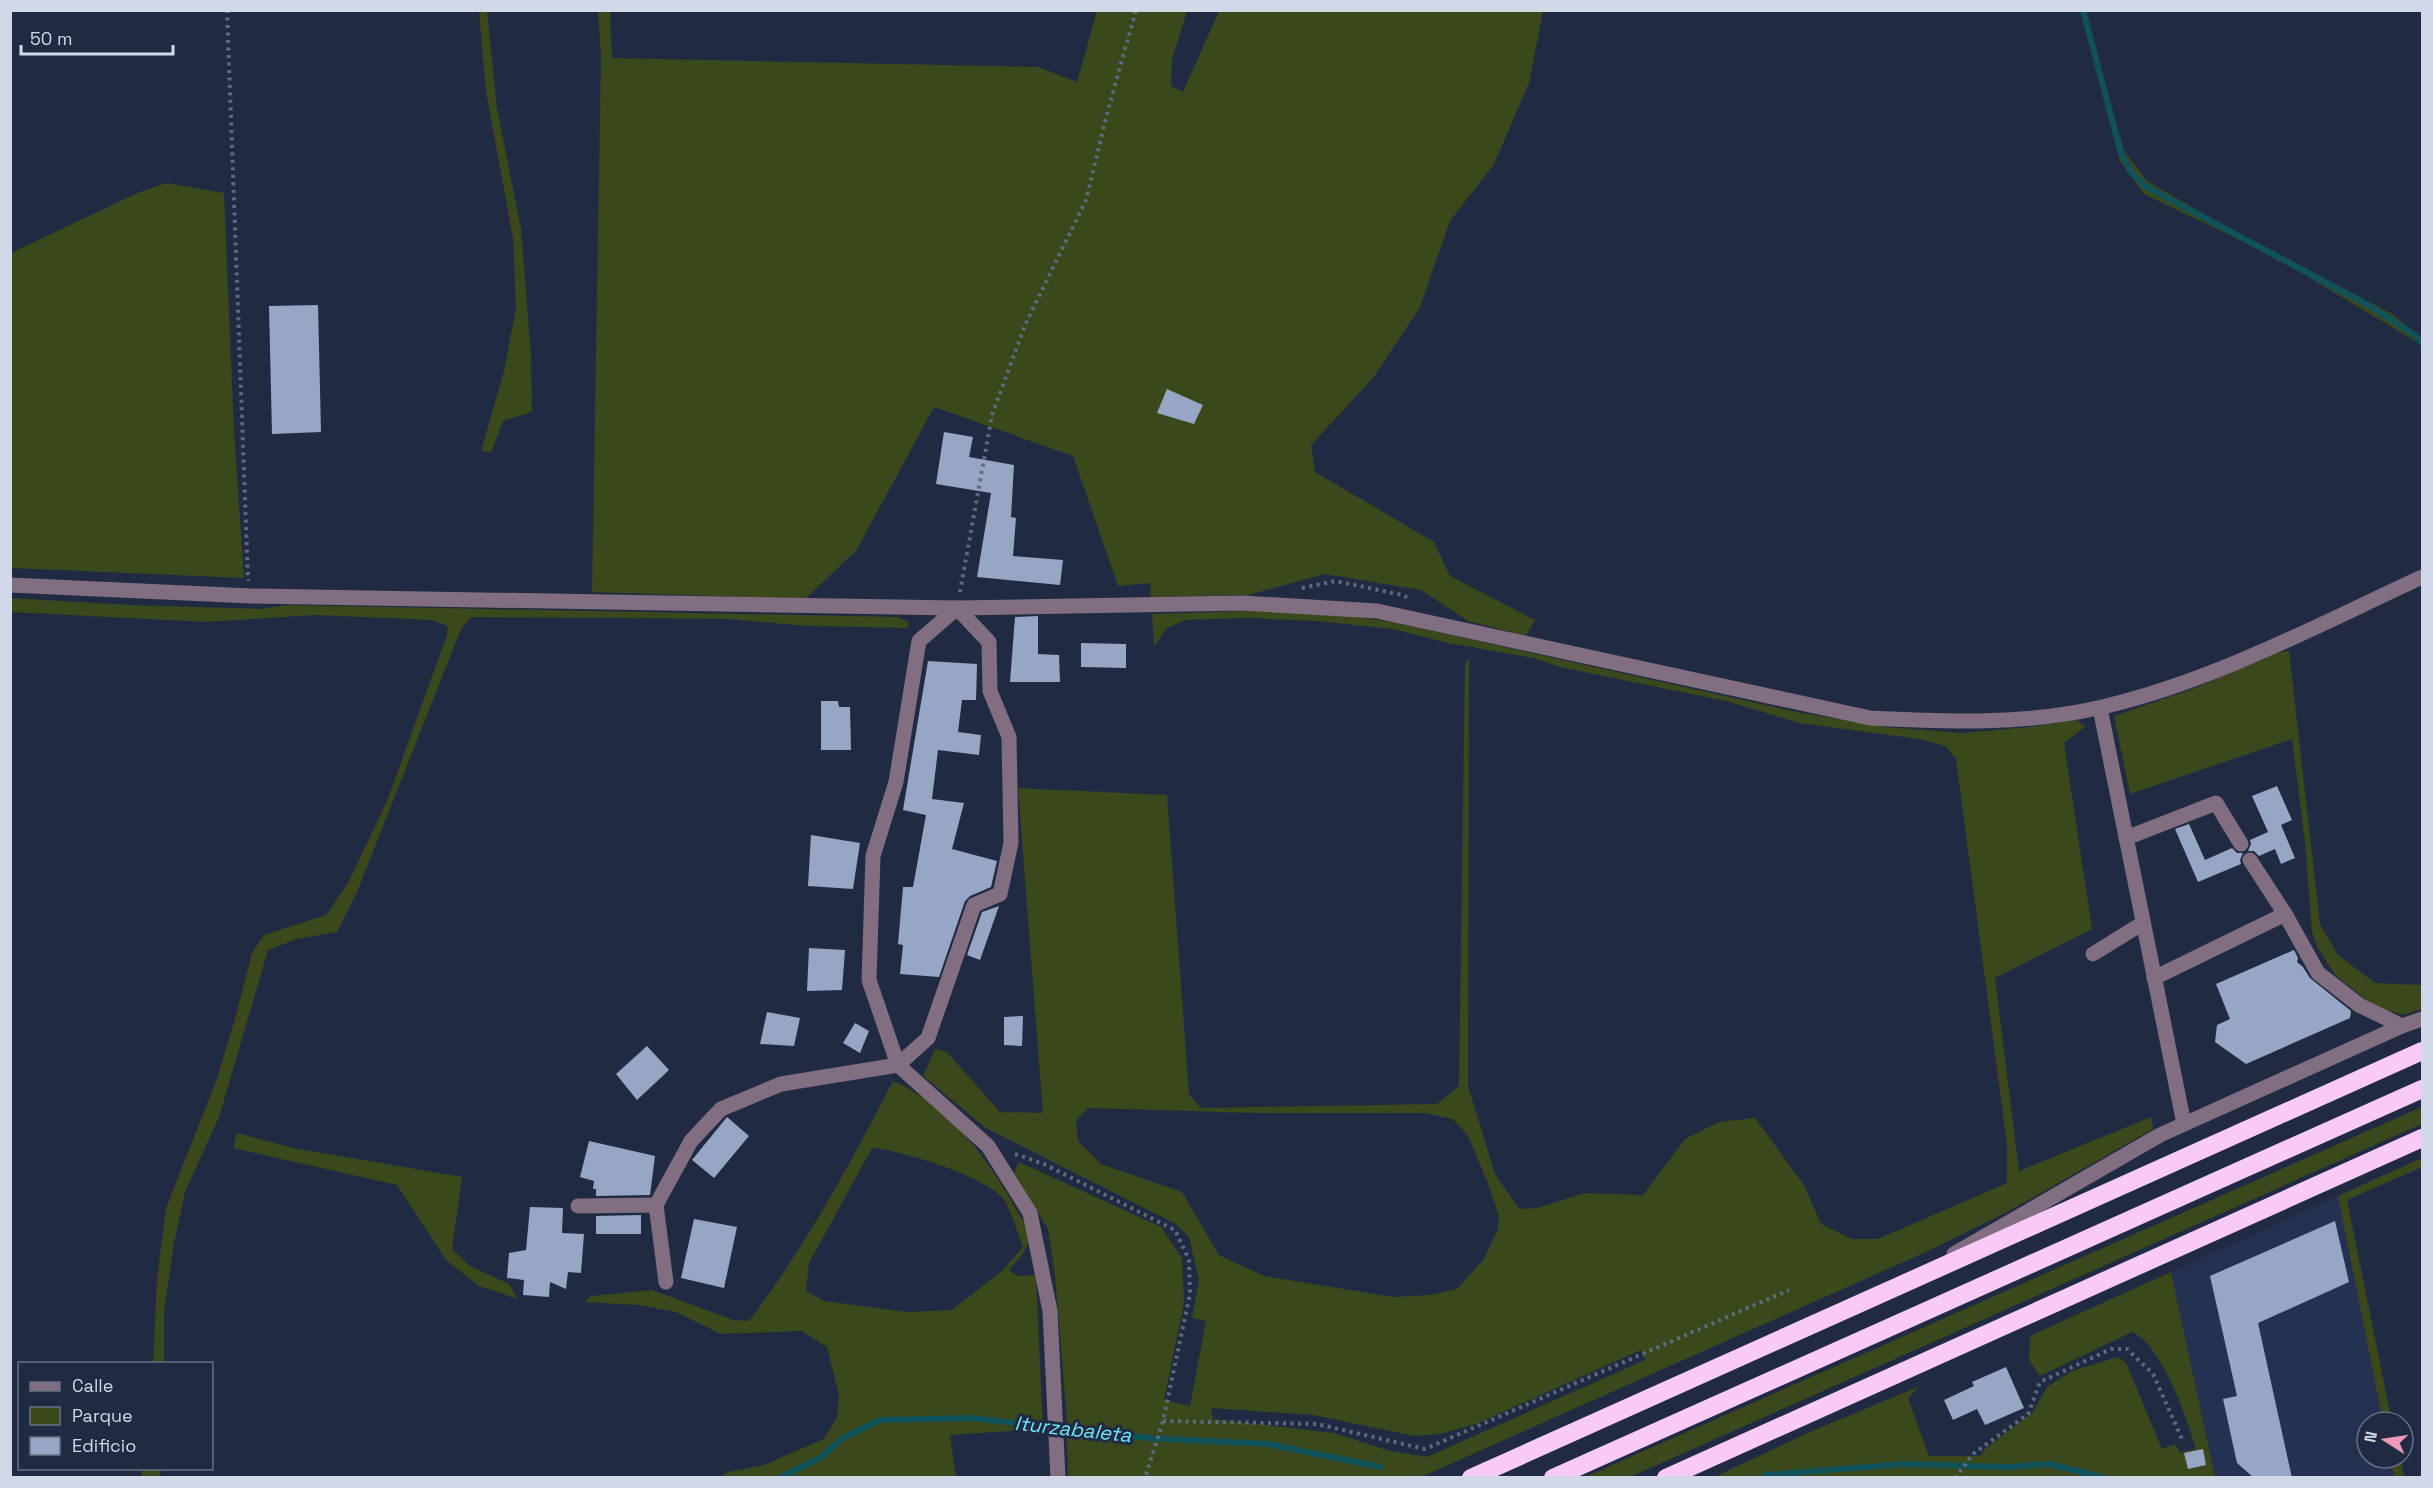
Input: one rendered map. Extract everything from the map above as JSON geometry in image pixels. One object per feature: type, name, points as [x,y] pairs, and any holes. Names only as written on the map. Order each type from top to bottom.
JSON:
[{"type":"highway","points":[[1471,1478],[2422,1051]]},
{"type":"highway","points":[[1553,1478],[2422,1089]]},
{"type":"highway","points":[[1666,1478],[2422,1138]]},
{"type":"street","points":[[10,585],[251,596],[957,608],[1243,603],[1377,611],[1870,718],[1953,722],[2026,719],[2100,708],[2161,691],[2246,658],[2422,577]]},
{"type":"street","points":[[666,1282],[656,1205],[691,1141],[721,1109],[781,1084],[897,1065],[928,1038],[974,905],[1000,894],[1011,843],[1009,738],[990,691],[989,642],[957,608]]},
{"type":"street","points":[[957,608],[919,641],[896,782],[873,856],[868,980],[897,1065],[988,1146],[1030,1214],[1050,1311],[1053,1415],[1058,1478]]},
{"type":"street","points":[[2100,708],[2184,1124]]},
{"type":"street","points":[[2126,838],[2216,802],[2241,844]]},
{"type":"street","points":[[2250,860],[2285,914],[2318,973],[2359,1005],[2402,1026]]},
{"type":"street","points":[[2154,978],[2285,914]]},
{"type":"street","points":[[2093,954],[2143,923]]},
{"type":"street","points":[[1895,1287],[2160,1135],[2422,1019]]},
{"type":"street","points":[[578,1206],[656,1205]]},
{"type":"path","points":[[227,10],[246,564],[251,596]]},
{"type":"path","points":[[957,608],[992,415],[1025,325],[1086,200],[1136,10]]},
{"type":"path","points":[[988,1146],[1044,1164],[1175,1230],[1189,1260],[1190,1293],[1163,1421],[1145,1478]]},
{"type":"path","points":[[1163,1421],[1317,1424],[1425,1449],[1789,1290]]},
{"type":"path","points":[[1955,1478],[1973,1454],[2028,1414],[2040,1382],[2111,1349],[2127,1349],[2153,1374],[2182,1439]]},
{"type":"shaded area","points":[[2338,1196],[2381,1410],[2355,1410],[2355,1470],[2393,1470],[2394,1477],[2215,1477],[2171,1272]]},
{"type":"green space","points":[[479,11],[487,11],[497,108],[521,229],[531,356],[532,412],[503,421],[491,452],[481,451],[504,371],[516,308],[513,238],[486,92]]},
{"type":"green space","points":[[598,11],[610,11],[612,58],[1038,67],[1077,82],[1097,11],[1187,11],[1172,59],[1171,86],[1183,92],[1219,11],[1543,11],[1529,83],[1494,164],[1450,221],[1420,307],[1373,378],[1311,445],[1315,472],[1434,542],[1450,576],[1535,620],[1526,636],[1468,621],[1421,590],[1325,574],[1248,595],[1151,597],[1150,583],[1118,586],[1073,456],[934,407],[856,551],[805,599],[592,592],[601,57]]},
{"type":"green space","points":[[2081,11],[2085,11],[2124,151],[2147,181],[2214,220],[2392,314],[2422,338],[2422,345],[2273,256],[2144,194],[2120,161]]},
{"type":"green space","points":[[166,183],[224,193],[234,431],[244,578],[11,568],[11,253],[135,194]]},
{"type":"green space","points":[[10,598],[261,609],[287,605],[897,617],[908,622],[908,628],[808,626],[728,619],[471,617],[461,629],[357,892],[337,932],[297,939],[268,950],[219,1117],[185,1192],[174,1243],[164,1312],[164,1362],[153,1362],[157,1279],[166,1208],[217,1079],[252,953],[264,935],[326,915],[349,881],[387,801],[447,635],[448,626],[432,620],[315,615],[207,622],[11,612]]},
{"type":"green space","points":[[1311,611],[1393,622],[1797,712],[1885,727],[1963,733],[2077,720],[2085,727],[2064,743],[2092,929],[1995,978],[2019,1171],[2151,1117],[2153,1129],[2009,1211],[1926,1252],[1421,1477],[1068,1478],[1066,1408],[1055,1275],[1048,1229],[1014,1173],[1019,1162],[1161,1227],[1182,1258],[1184,1304],[1164,1400],[1190,1406],[1206,1321],[1192,1318],[1199,1280],[1189,1237],[1176,1224],[986,1128],[923,1076],[935,1049],[947,1052],[1000,1112],[1043,1113],[1018,788],[1167,795],[1189,1094],[1201,1108],[1437,1104],[1459,1086],[1465,663],[1469,658],[1468,1086],[1495,1174],[1519,1209],[1537,1208],[1585,1193],[1643,1195],[1685,1139],[1719,1122],[1755,1118],[1804,1185],[1821,1224],[1852,1239],[1878,1239],[2007,1183],[2007,1145],[1956,759],[1945,746],[1919,739],[1799,723],[1730,702],[1560,667],[1533,658],[1449,643],[1393,629],[1316,621],[1249,618],[1185,620],[1166,629],[1154,647],[1152,614]],"holes":[[[1088,1108],[1257,1113],[1425,1113],[1453,1119],[1468,1136],[1487,1181],[1499,1216],[1498,1229],[1484,1259],[1457,1289],[1430,1295],[1393,1297],[1264,1276],[1219,1255],[1182,1192],[1101,1164],[1078,1141],[1076,1120]],[[1641,1350],[1645,1360],[1427,1457],[1390,1451],[1334,1433],[1213,1419],[1211,1408],[1314,1415],[1414,1436],[1440,1434],[1476,1424]]]},
{"type":"green space","points":[[2289,651],[2320,924],[2338,955],[2375,983],[2422,985],[2422,1009],[2403,1015],[2375,1007],[2335,975],[2318,948],[2312,932],[2305,842],[2292,739],[2130,794],[2114,716],[2195,688],[2280,652]]},
{"type":"green space","points":[[893,1081],[932,1104],[965,1135],[994,1172],[1029,1232],[1027,1245],[1009,1270],[1017,1276],[1036,1275],[1043,1429],[950,1435],[956,1477],[720,1477],[728,1472],[764,1465],[824,1439],[837,1417],[839,1395],[827,1347],[801,1331],[721,1334],[676,1312],[639,1305],[585,1302],[591,1296],[652,1290],[733,1320],[749,1321],[790,1264],[844,1174]],"holes":[[[872,1148],[940,1165],[975,1180],[1001,1196],[1010,1212],[1023,1247],[1002,1271],[952,1310],[908,1312],[824,1301],[806,1291],[809,1263]]]},
{"type":"green space","points":[[2422,1107],[2422,1124],[1630,1477],[1585,1477]]},
{"type":"green space","points":[[237,1133],[293,1148],[462,1177],[452,1249],[470,1266],[509,1284],[518,1299],[479,1286],[446,1260],[397,1185],[233,1148]]},
{"type":"green space","points":[[2422,1158],[2422,1167],[2347,1200],[2390,1410],[2381,1410],[2338,1196]]},
{"type":"green space","points":[[2171,1272],[2215,1477],[1712,1478],[1810,1432],[1920,1386],[1908,1398],[1929,1456],[1980,1456],[1985,1449],[2033,1412],[2047,1387],[2072,1371],[2118,1357],[2126,1363],[2162,1449],[2175,1444],[2180,1452],[2196,1449],[2180,1402],[2163,1367],[2143,1339],[2132,1332],[2040,1376],[2029,1360],[2030,1336]]},
{"type":"green space","points":[[142,1470],[161,1470],[160,1477],[141,1477]]},
{"type":"green space","points":[[2393,1470],[2403,1470],[2404,1477],[2394,1477]]},
{"type":"building","points":[[318,305],[321,432],[272,434],[269,306]]},
{"type":"building","points":[[1167,389],[1203,405],[1194,424],[1157,413]]},
{"type":"building","points":[[944,432],[973,437],[969,457],[1014,465],[1011,517],[1016,518],[1013,556],[1063,560],[1060,585],[977,577],[991,493],[936,484]]},
{"type":"building","points":[[1038,616],[1038,654],[1059,655],[1060,682],[1010,682],[1015,617]]},
{"type":"building","points":[[1081,643],[1126,644],[1126,668],[1081,667]]},
{"type":"building","points":[[928,661],[977,664],[976,700],[962,700],[958,732],[981,735],[979,755],[938,750],[932,799],[964,803],[952,849],[997,861],[991,887],[970,896],[965,901],[939,977],[900,974],[903,945],[898,944],[903,887],[913,887],[926,815],[903,810]]},
{"type":"building","points":[[821,701],[838,701],[839,707],[850,707],[851,750],[821,750]]},
{"type":"building","points":[[2277,786],[2292,820],[2281,825],[2295,858],[2281,864],[2275,849],[2259,856],[2254,851],[2248,851],[2250,840],[2268,832],[2252,796]]},
{"type":"building","points":[[2189,824],[2205,860],[2232,848],[2237,853],[2243,853],[2241,864],[2198,882],[2175,829]]},
{"type":"building","points":[[811,835],[860,843],[853,889],[808,886]]},
{"type":"building","points":[[999,906],[980,960],[967,955],[982,912]]},
{"type":"building","points":[[809,948],[845,950],[842,990],[807,991]]},
{"type":"building","points":[[2294,950],[2298,958],[2297,962],[2310,978],[2351,1011],[2350,1018],[2246,1064],[2215,1042],[2217,1025],[2230,1019],[2216,984]]},
{"type":"building","points":[[767,1012],[800,1018],[794,1046],[760,1044]]},
{"type":"building","points":[[1023,1016],[1022,1046],[1004,1045],[1004,1017]]},
{"type":"building","points":[[855,1023],[869,1031],[860,1053],[843,1043]]},
{"type":"building","points":[[647,1046],[669,1070],[637,1100],[616,1074]]},
{"type":"building","points":[[727,1117],[749,1136],[714,1178],[692,1160]]},
{"type":"building","points":[[589,1141],[655,1156],[650,1195],[596,1196],[596,1189],[593,1189],[594,1181],[580,1177]]},
{"type":"building","points":[[530,1207],[563,1208],[562,1233],[584,1234],[581,1273],[568,1272],[566,1289],[550,1282],[549,1297],[523,1295],[524,1280],[507,1278],[509,1253],[526,1250]]},
{"type":"building","points":[[641,1215],[641,1234],[596,1234],[596,1216]]},
{"type":"building","points":[[694,1219],[737,1227],[724,1288],[681,1278]]},
{"type":"building","points":[[2335,1221],[2349,1282],[2258,1323],[2292,1478],[2254,1478],[2237,1463],[2223,1399],[2237,1396],[2210,1276]]},
{"type":"building","points":[[2006,1367],[2024,1408],[1985,1425],[1977,1409],[1953,1420],[1944,1400],[1974,1386],[1972,1382]]},
{"type":"building","points":[[2203,1449],[2206,1465],[2188,1469],[2184,1453]]},
{"type":"waterway","points":[[2083,10],[2120,150],[2131,172],[2145,186],[2368,305],[2415,335],[2422,343]]},
{"type":"waterway","name":"Iturzabaleta","points":[[779,1478],[820,1458],[843,1438],[880,1420],[972,1418],[1149,1438],[1268,1444],[1381,1467]]},
{"type":"waterway","name":"Iturzabaleta","points":[[1765,1475],[1905,1464],[2008,1467],[2049,1464],[2106,1478]]}]
